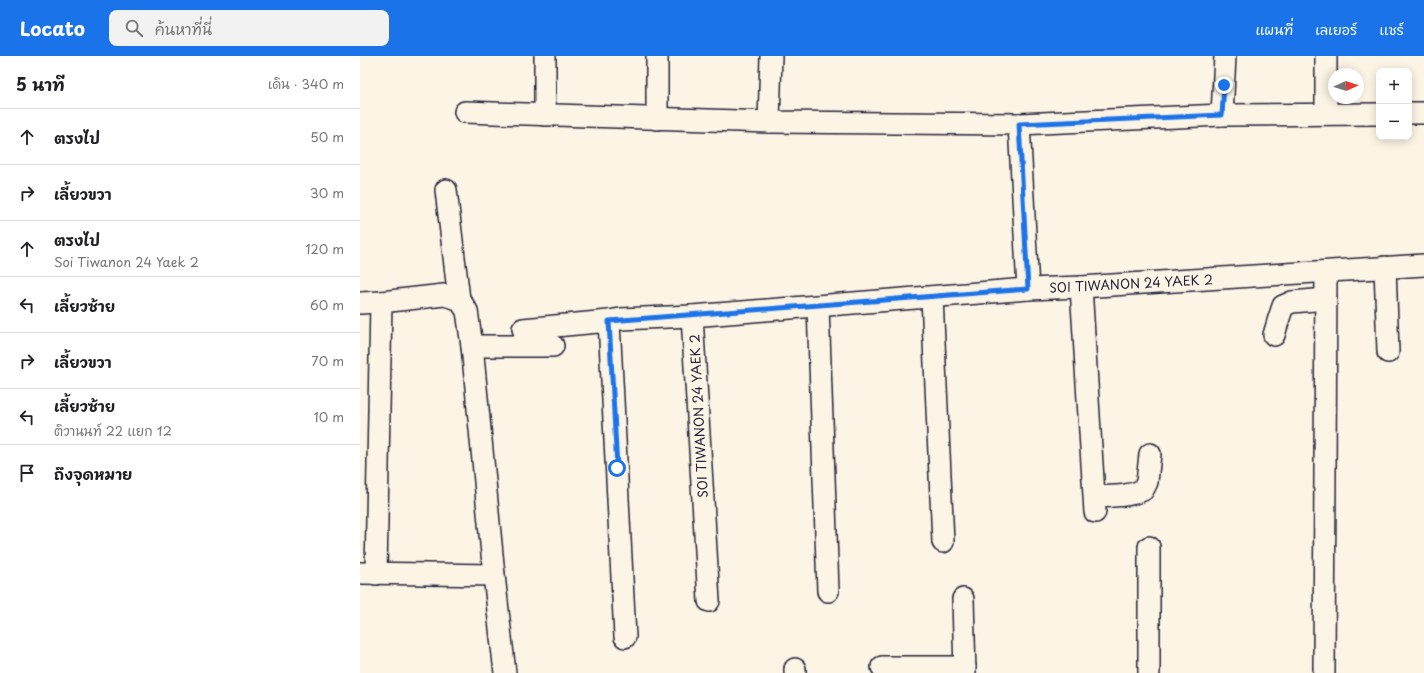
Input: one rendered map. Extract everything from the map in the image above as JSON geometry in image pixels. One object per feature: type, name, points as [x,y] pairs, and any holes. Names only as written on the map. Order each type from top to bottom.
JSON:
[{"type":"street","points":[[545,56],[545,115]]},
{"type":"street","points":[[657,56],[657,119]]},
{"type":"street","points":[[769,122],[772,56]]},
{"type":"street","points":[[1222,115],[1225,56]]},
{"type":"street","points":[[1326,56],[1326,114]]},
{"type":"street","points":[[465,112],[769,122],[1019,124],[1222,115],[1376,114]]},
{"type":"street","points":[[1412,114],[1424,113]]},
{"type":"street","points":[[1019,124],[1028,289]]},
{"type":"street","points":[[446,190],[459,299],[467,310],[472,346],[505,673]]},
{"type":"street","name":"SOI TIWANON 24 YAEK 2","points":[[709,601],[692,316],[1028,289],[1326,272],[1424,264]]},
{"type":"street","points":[[1385,267],[1388,352]]},
{"type":"street","points":[[1324,673],[1326,272]]},
{"type":"street","points":[[1081,287],[1095,505],[1143,490],[1147,482],[1150,454]]},
{"type":"street","points":[[360,303],[444,295],[459,299]]},
{"type":"street","points":[[932,297],[943,542]]},
{"type":"street","points":[[1274,336],[1278,318],[1283,306],[1292,302],[1326,299]]},
{"type":"street","points":[[381,302],[368,574],[494,575]]},
{"type":"street","points":[[818,306],[828,591]]},
{"type":"street","points":[[524,329],[620,319],[692,316]]},
{"type":"street","points":[[609,321],[625,637]]},
{"type":"street","points":[[472,346],[553,346]]},
{"type":"street","points":[[1149,547],[1149,673]]},
{"type":"street","points":[[882,667],[965,670],[963,599]]},
{"type":"route","points":[[617,468],[609,321],[620,319],[692,316],[1028,289],[1019,124],[1222,115],[1224,85]]}]
